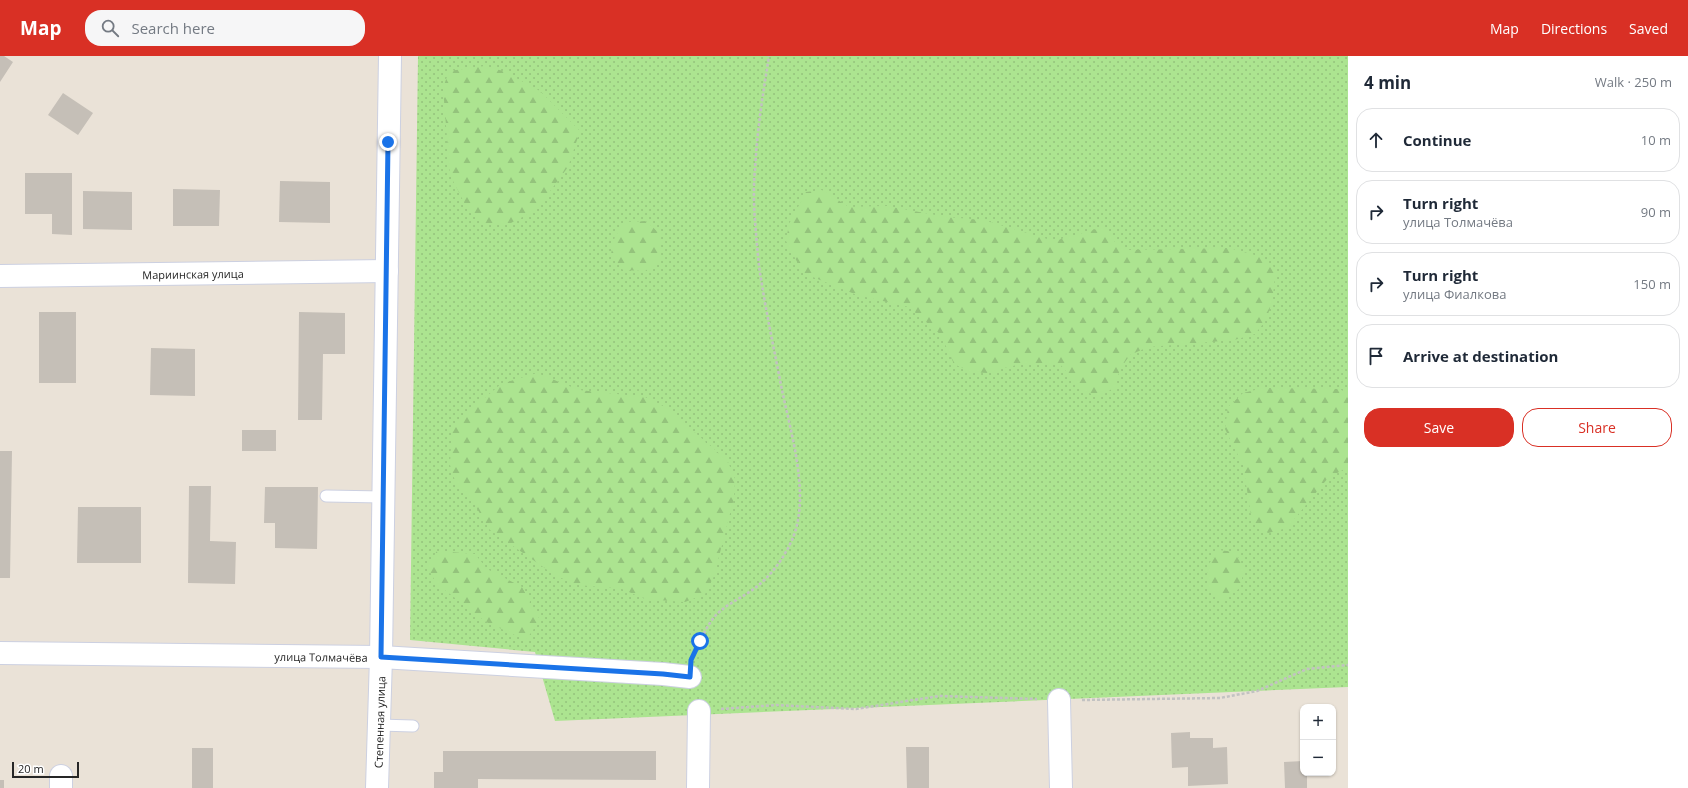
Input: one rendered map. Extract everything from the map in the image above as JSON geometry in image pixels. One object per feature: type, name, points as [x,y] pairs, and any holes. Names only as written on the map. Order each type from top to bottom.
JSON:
[{"type":"street","name":"Степенная улица","points":[[377,788],[384,497],[390,56]]},
{"type":"street","name":"Мариинская улица","points":[[0,276],[387,271]]},
{"type":"street","name":"улица Толмачёва","points":[[0,653],[381,657],[663,674],[690,677]]},
{"type":"street","points":[[1059,700],[1061,788]]},
{"type":"street","points":[[698,788],[699,710]]},
{"type":"lane","points":[[326,496],[384,497]]},
{"type":"lane","points":[[379,725],[413,726]]},
{"type":"path","points":[[690,677],[691,660],[715,617],[730,603],[755,588],[776,567],[792,540],[799,514],[799,485],[794,449],[770,328],[760,266],[755,214],[754,170],[769,56]]},
{"type":"path","points":[[699,710],[776,705],[856,709],[939,696],[1059,700],[1220,698],[1257,691],[1307,670],[1348,665]]},
{"type":"green space","points":[[418,56],[1348,56],[1348,687],[555,721],[535,652],[410,640]]},
{"type":"green space","points":[[485,66],[503,71],[540,91],[580,131],[568,167],[536,210],[509,224],[487,224],[469,212],[450,175],[443,88],[449,71]]},
{"type":"green space","points":[[822,190],[849,207],[887,206],[946,217],[983,220],[1054,241],[1104,227],[1114,241],[1128,250],[1229,248],[1262,257],[1276,269],[1272,302],[1266,320],[1255,334],[1234,340],[1148,347],[1130,355],[1120,369],[1115,387],[1099,397],[1082,390],[1059,363],[1023,363],[987,373],[971,372],[954,364],[941,335],[909,307],[857,295],[803,273],[786,241],[789,224],[806,192]]},
{"type":"green space","points":[[646,221],[659,233],[661,260],[645,271],[623,270],[611,254],[615,236],[627,222]]},
{"type":"green space","points":[[537,373],[579,390],[645,397],[665,407],[728,462],[735,479],[734,498],[714,576],[705,594],[685,602],[645,599],[622,589],[579,585],[556,576],[490,530],[470,497],[456,484],[450,465],[452,426],[501,384]]},
{"type":"green space","points":[[1263,388],[1339,389],[1348,393],[1348,467],[1328,478],[1287,528],[1268,533],[1252,521],[1243,465],[1225,429],[1228,407],[1243,393]]},
{"type":"green space","points":[[1218,550],[1236,552],[1244,569],[1240,588],[1222,601],[1208,586],[1207,567]]},
{"type":"green space","points":[[437,551],[475,554],[487,569],[522,587],[540,620],[526,640],[486,622],[437,584],[427,567]]},
{"type":"building","points":[[0,56],[4,56],[13,62],[0,82]]},
{"type":"building","points":[[63,93],[93,113],[78,135],[48,115]]},
{"type":"building","points":[[25,173],[72,173],[72,235],[52,234],[52,214],[25,214]]},
{"type":"building","points":[[280,181],[330,182],[330,223],[279,222]]},
{"type":"building","points":[[173,189],[220,190],[219,226],[173,226]]},
{"type":"building","points":[[83,191],[132,192],[132,230],[83,229]]},
{"type":"building","points":[[39,312],[76,312],[76,383],[39,383]]},
{"type":"building","points":[[299,312],[345,313],[345,354],[323,354],[322,420],[298,420]]},
{"type":"building","points":[[151,348],[195,349],[195,396],[150,395]]},
{"type":"building","points":[[242,430],[276,430],[276,451],[242,451]]},
{"type":"building","points":[[0,451],[12,451],[10,578],[0,578]]},
{"type":"building","points":[[189,486],[211,486],[210,541],[236,542],[235,584],[188,583]]},
{"type":"building","points":[[265,487],[318,487],[317,549],[275,548],[275,523],[264,523]]},
{"type":"building","points":[[78,507],[141,507],[141,563],[77,563]]},
{"type":"building","points":[[1190,732],[1190,738],[1213,738],[1213,748],[1227,747],[1228,784],[1188,786],[1188,767],[1172,768],[1171,733]]},
{"type":"building","points":[[906,747],[929,747],[929,788],[907,788]]},
{"type":"building","points":[[192,748],[213,748],[213,788],[192,788]]},
{"type":"building","points":[[443,751],[656,751],[656,780],[478,779],[478,788],[434,788],[434,772],[443,772]]},
{"type":"building","points":[[1300,761],[1300,776],[1307,776],[1307,788],[1285,788],[1284,762]]},
{"type":"building","points":[[0,780],[4,780],[4,788],[0,788]]},
{"type":"route","points":[[388,142],[381,657],[663,674],[690,677],[691,660],[700,641]]}]
